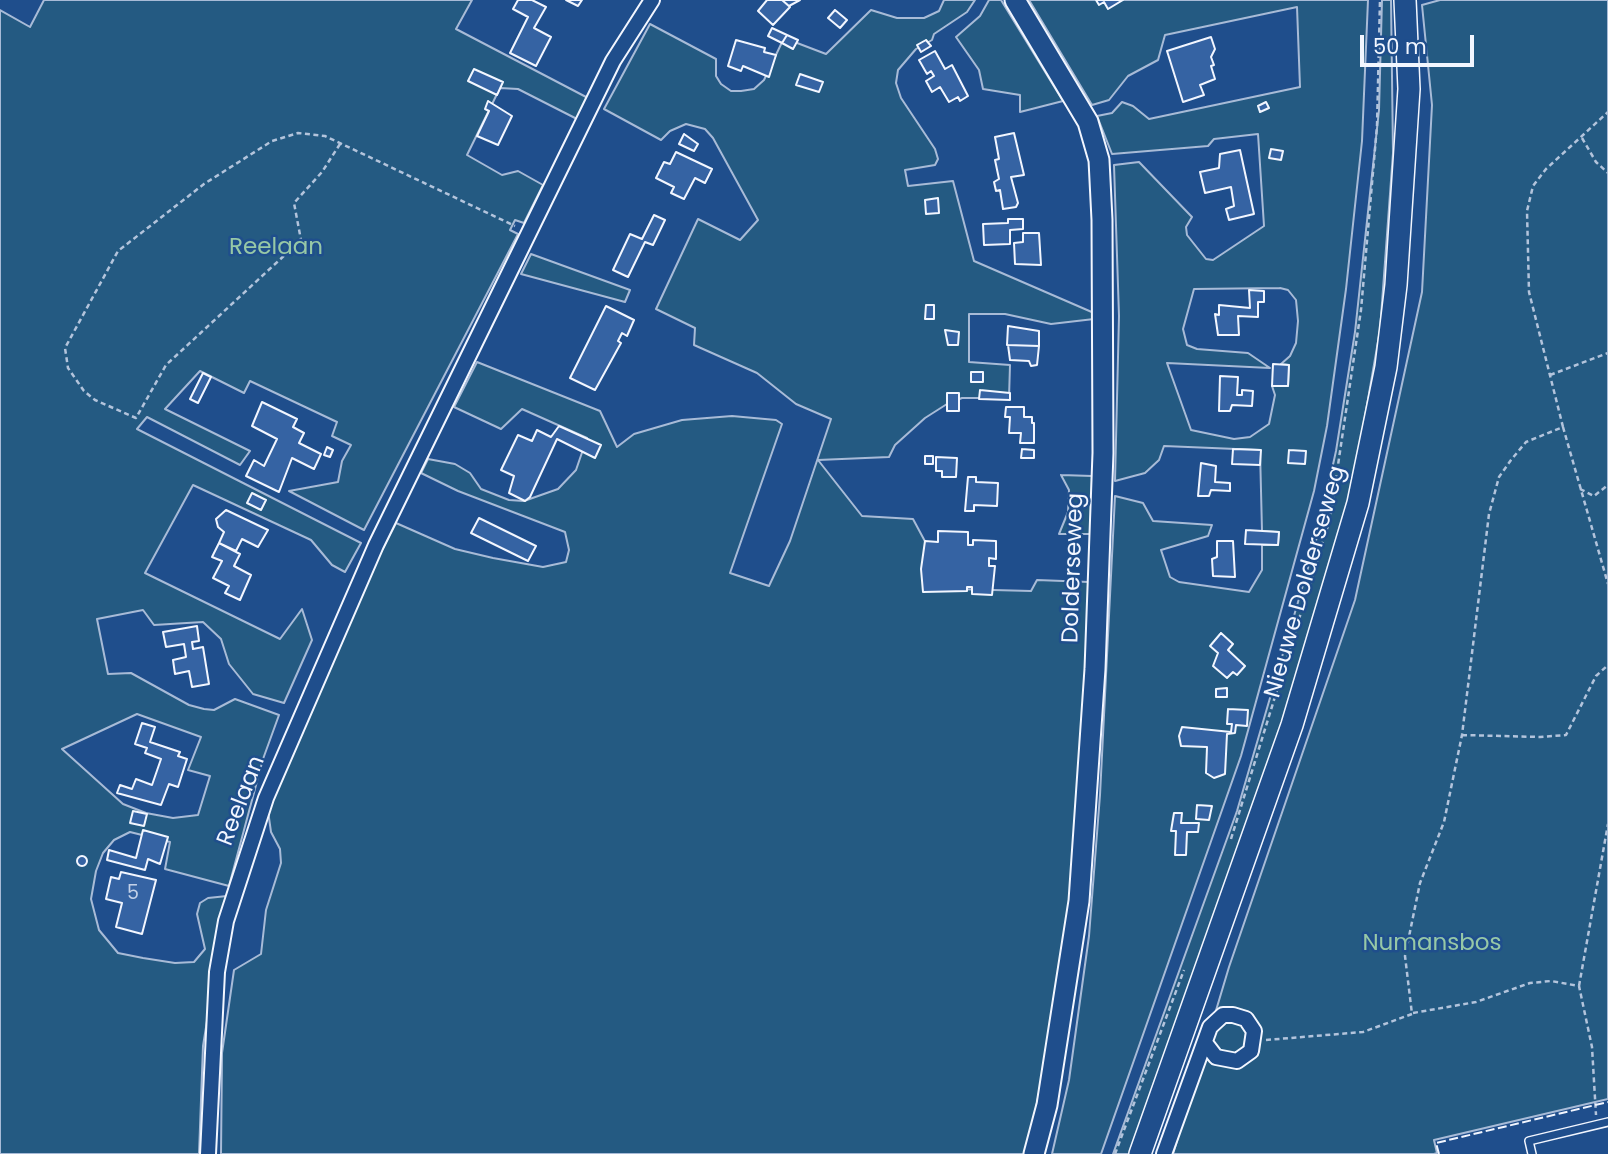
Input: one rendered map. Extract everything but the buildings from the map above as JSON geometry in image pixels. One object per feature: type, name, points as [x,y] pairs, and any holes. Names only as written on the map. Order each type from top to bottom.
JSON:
[{"type":"main road","name":"Dolderseweg","points":[[1015,0],[1088,122],[1099,160],[1102,220],[1103,453],[1095,669],[1079,901],[1046,1105],[1034,1154]]},
{"type":"main road","name":"Nieuwe Dolderseweg","points":[[1140,1154],[1292,725],[1340,571],[1364,478],[1386,367],[1404,198],[1409,89],[1405,0]]},
{"type":"street","name":"Reelaan","points":[[208,1154],[217,972],[226,921],[266,798],[376,545],[613,61],[652,0]]},
{"type":"street","points":[[1164,1154],[1210,1027],[1223,1015],[1246,1019],[1254,1031],[1255,1041],[1247,1055],[1237,1061],[1216,1057],[1206,1044]]},
{"type":"lane","points":[[1532,1154],[1529,1141],[1608,1122]]},
{"type":"path","name":"Nieuwe Dolderseweg","points":[[1230,843],[1330,519],[1361,310],[1377,126],[1380,0]]},
{"type":"path","points":[[1608,112],[1546,169],[1533,186],[1527,211],[1529,292],[1536,332],[1608,584]]},
{"type":"path","points":[[340,144],[321,172],[294,203],[300,240],[166,365],[136,418],[95,400],[84,391],[68,368],[65,348],[118,250],[204,184],[272,141],[298,133],[325,136],[529,233]]},
{"type":"path","points":[[1582,138],[1596,162],[1608,173]]},
{"type":"path","points":[[1550,375],[1608,353]]},
{"type":"path","points":[[1412,1014],[1405,956],[1420,883],[1444,822],[1462,736],[1489,514],[1499,477],[1526,442],[1563,427]]},
{"type":"path","points":[[1580,489],[1594,496],[1608,485]]},
{"type":"path","points":[[1462,736],[1566,735],[1596,676],[1608,665]]},
{"type":"path","points":[[1594,1105],[1592,1047],[1579,986],[1608,824]]},
{"type":"path","points":[[1115,1154],[1188,960]]},
{"type":"path","points":[[1255,1041],[1363,1032],[1412,1014],[1476,1002],[1530,983],[1551,981],[1579,986]]},
{"type":"green space","points":[[44,0],[472,0],[456,29],[588,98],[577,119],[518,89],[500,88],[467,155],[502,175],[518,171],[543,185],[524,223],[515,220],[510,230],[518,234],[364,530],[289,491],[338,482],[342,461],[351,445],[332,436],[337,422],[250,381],[244,393],[200,371],[165,409],[250,451],[240,465],[147,417],[137,429],[361,543],[345,572],[332,565],[311,540],[193,485],[145,573],[280,639],[302,609],[312,640],[284,703],[253,694],[229,664],[221,639],[203,622],[154,625],[143,610],[97,619],[108,674],[131,673],[189,705],[204,709],[214,710],[235,699],[279,715],[263,759],[229,886],[165,869],[170,842],[130,832],[114,840],[103,853],[96,871],[91,899],[99,930],[118,953],[143,958],[175,963],[194,962],[205,949],[197,914],[200,903],[208,898],[227,896],[203,1046],[199,1154],[0,1154],[0,10],[30,27]],"holes":[[[137,714],[201,737],[188,770],[210,776],[198,815],[173,818],[146,813],[123,804],[62,749]]]},
{"type":"green space","points":[[944,0],[975,0],[967,12],[934,34],[932,40],[916,49],[898,70],[896,83],[901,98],[935,149],[938,159],[935,165],[905,170],[908,186],[953,181],[974,261],[1094,313],[1094,319],[1051,324],[1005,314],[969,314],[969,362],[1010,365],[1009,398],[962,398],[947,404],[925,418],[895,445],[889,457],[818,460],[862,516],[913,519],[949,586],[955,589],[1031,591],[1037,580],[1089,582],[1081,787],[1064,965],[1027,1154],[221,1154],[222,1053],[234,970],[261,954],[266,910],[281,863],[280,849],[271,832],[268,811],[284,759],[362,589],[396,523],[455,549],[493,558],[543,567],[566,562],[569,550],[565,532],[458,491],[421,473],[428,459],[455,464],[470,473],[481,489],[509,500],[524,501],[558,489],[576,470],[587,438],[522,409],[501,429],[454,407],[477,362],[600,411],[617,447],[634,434],[682,420],[732,416],[776,420],[782,424],[730,573],[769,586],[790,541],[831,419],[796,404],[757,373],[694,345],[695,328],[656,309],[698,219],[740,240],[758,220],[713,138],[705,129],[686,124],[670,131],[661,140],[604,109],[650,24],[716,59],[716,76],[721,84],[731,91],[741,91],[754,89],[764,80],[784,38],[826,54],[871,10],[897,18],[924,18],[939,11]]},
{"type":"green space","points":[[989,0],[1001,0],[1063,101],[1020,112],[1020,95],[983,89],[979,70],[956,37],[980,16]]},
{"type":"green space","points":[[1029,0],[1368,0],[1362,141],[1346,289],[1327,426],[1314,491],[1241,756],[1101,1154],[1052,1154],[1069,1080],[1089,936],[1100,795],[1115,496],[1143,503],[1153,521],[1212,525],[1208,536],[1161,550],[1170,577],[1179,582],[1249,592],[1262,570],[1262,545],[1278,545],[1279,532],[1262,531],[1260,450],[1164,446],[1159,460],[1145,473],[1115,481],[1119,316],[1114,165],[1139,162],[1192,217],[1186,227],[1187,235],[1206,259],[1213,260],[1264,226],[1258,134],[1214,139],[1208,146],[1112,154],[1097,116],[1112,113],[1122,102],[1133,106],[1149,119],[1300,87],[1297,7],[1165,35],[1158,60],[1128,76],[1109,100],[1092,105]],"holes":[[[1194,289],[1288,290],[1296,300],[1296,343],[1290,356],[1281,364],[1289,365],[1288,386],[1272,386],[1275,395],[1269,424],[1250,437],[1234,439],[1191,430],[1167,363],[1270,368],[1248,353],[1197,349],[1187,345],[1183,329]]]},
{"type":"green space","points":[[1382,0],[1391,0],[1393,153],[1380,330],[1353,486],[1322,610],[1134,1154],[1113,1154],[1237,811],[1317,537],[1336,451],[1355,332],[1379,110]]},
{"type":"green space","name":"Numansbos","points":[[1440,0],[1608,0],[1608,1099],[1434,1140],[1437,1153],[1434,1154],[1173,1154],[1229,967],[1355,600],[1422,292],[1432,105],[1422,5]]},
{"type":"green space","points":[[531,254],[630,290],[625,302],[521,274]]},
{"type":"green space","points":[[1061,475],[1092,476],[1091,534],[1059,534],[1068,512],[1069,490]]},
{"type":"fence","points":[[1439,1154],[1436,1143],[1608,1102]]}]
